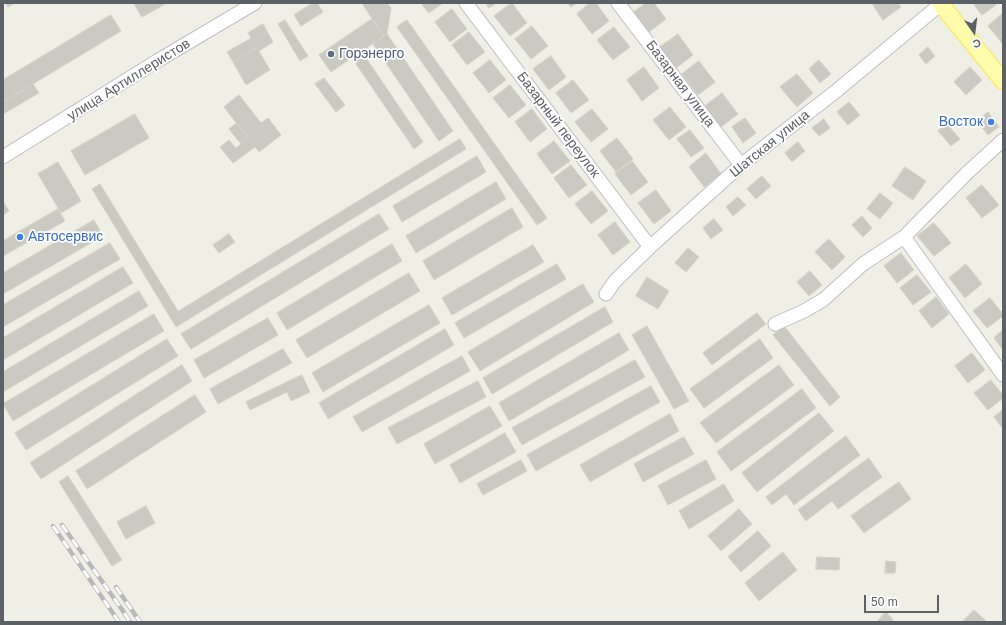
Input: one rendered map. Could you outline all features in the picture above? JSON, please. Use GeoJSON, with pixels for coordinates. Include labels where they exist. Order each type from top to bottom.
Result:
{"type":"FeatureCollection","features":[{"type":"Feature","properties":{"kind":"main road"},"geometry":{"type":"LineString","coordinates":[[941,3],[1003,81]]}},
{"type":"Feature","properties":{"kind":"street","name":"улица Артиллеристов"},"geometry":{"type":"LineString","coordinates":[[3,157],[157,61],[255,3]]}},
{"type":"Feature","properties":{"kind":"street","name":"Базарный переулок"},"geometry":{"type":"LineString","coordinates":[[466,3],[650,247]]}},
{"type":"Feature","properties":{"kind":"street","name":"Базарная улица"},"geometry":{"type":"LineString","coordinates":[[618,3],[741,165]]}},
{"type":"Feature","properties":{"kind":"street","name":"Шатская улица"},"geometry":{"type":"LineString","coordinates":[[606,294],[615,281],[650,247],[741,165],[835,92],[941,3]]}},
{"type":"Feature","properties":{"kind":"street"},"geometry":{"type":"LineString","coordinates":[[775,324],[824,300],[863,264],[904,237],[968,172],[1003,140]]}},
{"type":"Feature","properties":{"kind":"street"},"geometry":{"type":"LineString","coordinates":[[904,237],[1003,374]]}},
{"type":"Feature","properties":{"kind":"building"},"geometry":{"type":"Polygon","coordinates":[[[6,3],[15,3],[8,7],[6,3]]]}},
{"type":"Feature","properties":{"kind":"building"},"geometry":{"type":"Polygon","coordinates":[[[134,3],[167,3],[142,17],[134,3]]]}},
{"type":"Feature","properties":{"kind":"building"},"geometry":{"type":"Polygon","coordinates":[[[313,3],[317,3],[323,12],[301,26],[294,15],[313,3]]]}},
{"type":"Feature","properties":{"kind":"building"},"geometry":{"type":"Polygon","coordinates":[[[362,3],[387,3],[391,8],[387,34],[384,36],[362,3]]]}},
{"type":"Feature","properties":{"kind":"building"},"geometry":{"type":"Polygon","coordinates":[[[421,3],[443,3],[429,13],[421,3]]]}},
{"type":"Feature","properties":{"kind":"building"},"geometry":{"type":"Polygon","coordinates":[[[486,3],[496,3],[489,8],[486,3]]]}},
{"type":"Feature","properties":{"kind":"building"},"geometry":{"type":"Polygon","coordinates":[[[512,3],[527,23],[510,36],[494,16],[512,3]]]}},
{"type":"Feature","properties":{"kind":"building"},"geometry":{"type":"Polygon","coordinates":[[[568,3],[577,3],[571,7],[568,3]]]}},
{"type":"Feature","properties":{"kind":"building"},"geometry":{"type":"Polygon","coordinates":[[[590,3],[596,3],[609,21],[592,34],[577,14],[590,3]]]}},
{"type":"Feature","properties":{"kind":"building"},"geometry":{"type":"Polygon","coordinates":[[[646,3],[654,3],[666,19],[649,32],[634,12],[646,3]]]}},
{"type":"Feature","properties":{"kind":"building"},"geometry":{"type":"Polygon","coordinates":[[[872,3],[898,3],[901,7],[883,20],[872,3]]]}},
{"type":"Feature","properties":{"kind":"building"},"geometry":{"type":"Polygon","coordinates":[[[973,3],[995,3],[996,5],[982,15],[973,3]]]}},
{"type":"Feature","properties":{"kind":"building"},"geometry":{"type":"Polygon","coordinates":[[[452,9],[467,29],[450,42],[435,22],[452,9]]]}},
{"type":"Feature","properties":{"kind":"building"},"geometry":{"type":"Polygon","coordinates":[[[1003,13],[1003,34],[998,38],[988,26],[1003,13]]]}},
{"type":"Feature","properties":{"kind":"building"},"geometry":{"type":"Polygon","coordinates":[[[111,15],[121,31],[3,102],[3,80],[111,15]]]}},
{"type":"Feature","properties":{"kind":"building"},"geometry":{"type":"Polygon","coordinates":[[[372,19],[384,36],[331,72],[319,55],[372,19]]]}},
{"type":"Feature","properties":{"kind":"building"},"geometry":{"type":"Polygon","coordinates":[[[285,20],[308,56],[300,61],[278,24],[285,20]]]}},
{"type":"Feature","properties":{"kind":"building"},"geometry":{"type":"Polygon","coordinates":[[[407,20],[547,218],[537,225],[397,27],[407,20]]]}},
{"type":"Feature","properties":{"kind":"building"},"geometry":{"type":"Polygon","coordinates":[[[263,24],[273,42],[259,51],[257,48],[233,62],[227,52],[251,38],[248,33],[263,24]]]}},
{"type":"Feature","properties":{"kind":"building"},"geometry":{"type":"Polygon","coordinates":[[[532,26],[548,46],[531,59],[515,39],[532,26]]]}},
{"type":"Feature","properties":{"kind":"building"},"geometry":{"type":"Polygon","coordinates":[[[614,27],[630,47],[613,60],[597,40],[614,27]]]}},
{"type":"Feature","properties":{"kind":"building"},"geometry":{"type":"Polygon","coordinates":[[[469,32],[485,52],[467,65],[452,45],[469,32]]]}},
{"type":"Feature","properties":{"kind":"building"},"geometry":{"type":"Polygon","coordinates":[[[387,34],[453,131],[439,141],[373,44],[387,34]]]}},
{"type":"Feature","properties":{"kind":"building"},"geometry":{"type":"Polygon","coordinates":[[[678,34],[693,55],[676,68],[660,47],[678,34]]]}},
{"type":"Feature","properties":{"kind":"building"},"geometry":{"type":"Polygon","coordinates":[[[1003,34],[1003,45],[998,38],[1003,34]]]}},
{"type":"Feature","properties":{"kind":"building"},"geometry":{"type":"Polygon","coordinates":[[[928,47],[935,56],[926,64],[919,55],[928,47]]]}},
{"type":"Feature","properties":{"kind":"building"},"geometry":{"type":"Polygon","coordinates":[[[257,48],[270,70],[246,85],[233,62],[257,48]]]}},
{"type":"Feature","properties":{"kind":"building"},"geometry":{"type":"Polygon","coordinates":[[[362,52],[423,142],[414,149],[352,58],[362,52]]]}},
{"type":"Feature","properties":{"kind":"building"},"geometry":{"type":"Polygon","coordinates":[[[551,56],[566,77],[549,90],[533,69],[551,56]]]}},
{"type":"Feature","properties":{"kind":"building"},"geometry":{"type":"Polygon","coordinates":[[[490,60],[506,80],[489,93],[473,73],[490,60]]]}},
{"type":"Feature","properties":{"kind":"building"},"geometry":{"type":"Polygon","coordinates":[[[819,60],[831,74],[820,83],[809,69],[819,60]]]}},
{"type":"Feature","properties":{"kind":"building"},"geometry":{"type":"Polygon","coordinates":[[[699,61],[715,82],[698,95],[682,74],[699,61]]]}},
{"type":"Feature","properties":{"kind":"building"},"geometry":{"type":"Polygon","coordinates":[[[644,67],[659,88],[642,101],[627,80],[644,67]]]}},
{"type":"Feature","properties":{"kind":"building"},"geometry":{"type":"Polygon","coordinates":[[[970,67],[982,80],[966,95],[954,82],[970,67]]]}},
{"type":"Feature","properties":{"kind":"building"},"geometry":{"type":"Polygon","coordinates":[[[797,74],[813,93],[797,107],[780,87],[797,74]]]}},
{"type":"Feature","properties":{"kind":"building"},"geometry":{"type":"Polygon","coordinates":[[[324,78],[345,105],[336,112],[315,84],[324,78]]]}},
{"type":"Feature","properties":{"kind":"building"},"geometry":{"type":"Polygon","coordinates":[[[573,80],[589,100],[571,113],[556,93],[573,80]]]}},
{"type":"Feature","properties":{"kind":"building"},"geometry":{"type":"Polygon","coordinates":[[[33,84],[39,93],[3,114],[3,102],[33,84]]]}},
{"type":"Feature","properties":{"kind":"building"},"geometry":{"type":"Polygon","coordinates":[[[510,85],[526,105],[509,118],[493,98],[510,85]]]}},
{"type":"Feature","properties":{"kind":"building"},"geometry":{"type":"Polygon","coordinates":[[[722,93],[738,114],[721,127],[705,106],[722,93]]]}},
{"type":"Feature","properties":{"kind":"building"},"geometry":{"type":"Polygon","coordinates":[[[239,95],[261,123],[268,118],[281,135],[259,152],[255,147],[233,163],[220,147],[229,140],[236,148],[248,138],[224,107],[239,95]]]}},
{"type":"Feature","properties":{"kind":"building"},"geometry":{"type":"Polygon","coordinates":[[[849,102],[860,115],[848,125],[837,112],[849,102]]]}},
{"type":"Feature","properties":{"kind":"building"},"geometry":{"type":"Polygon","coordinates":[[[670,107],[686,127],[669,140],[653,120],[670,107]]]}},
{"type":"Feature","properties":{"kind":"building"},"geometry":{"type":"Polygon","coordinates":[[[532,109],[547,129],[530,142],[515,122],[532,109]]]}},
{"type":"Feature","properties":{"kind":"building"},"geometry":{"type":"Polygon","coordinates":[[[592,109],[608,129],[591,142],[575,122],[592,109]]]}},
{"type":"Feature","properties":{"kind":"building"},"geometry":{"type":"Polygon","coordinates":[[[988,112],[999,127],[988,135],[977,121],[988,112]]]}},
{"type":"Feature","properties":{"kind":"building"},"geometry":{"type":"Polygon","coordinates":[[[135,114],[149,138],[85,175],[71,151],[135,114]]]}},
{"type":"Feature","properties":{"kind":"building"},"geometry":{"type":"Polygon","coordinates":[[[745,118],[756,133],[743,143],[732,127],[745,118]]]}},
{"type":"Feature","properties":{"kind":"building"},"geometry":{"type":"Polygon","coordinates":[[[824,119],[830,128],[819,136],[812,128],[824,119]]]}},
{"type":"Feature","properties":{"kind":"building"},"geometry":{"type":"Polygon","coordinates":[[[237,123],[248,138],[241,144],[229,129],[237,123]]]}},
{"type":"Feature","properties":{"kind":"building"},"geometry":{"type":"Polygon","coordinates":[[[947,124],[960,139],[951,146],[938,131],[947,124]]]}},
{"type":"Feature","properties":{"kind":"building"},"geometry":{"type":"Polygon","coordinates":[[[690,130],[704,148],[691,157],[677,139],[690,130]]]}},
{"type":"Feature","properties":{"kind":"building"},"geometry":{"type":"Polygon","coordinates":[[[617,138],[633,159],[616,172],[600,151],[617,138]]]}},
{"type":"Feature","properties":{"kind":"building"},"geometry":{"type":"Polygon","coordinates":[[[460,139],[466,149],[176,327],[92,189],[100,184],[178,311],[460,139]]]}},
{"type":"Feature","properties":{"kind":"building"},"geometry":{"type":"Polygon","coordinates":[[[554,141],[570,161],[552,174],[537,154],[554,141]]]}},
{"type":"Feature","properties":{"kind":"building"},"geometry":{"type":"Polygon","coordinates":[[[798,142],[805,151],[792,162],[785,153],[798,142]]]}},
{"type":"Feature","properties":{"kind":"building"},"geometry":{"type":"Polygon","coordinates":[[[706,153],[721,174],[704,187],[689,167],[706,153]]]}},
{"type":"Feature","properties":{"kind":"building"},"geometry":{"type":"Polygon","coordinates":[[[477,156],[486,172],[402,222],[393,206],[477,156]]]}},
{"type":"Feature","properties":{"kind":"building"},"geometry":{"type":"Polygon","coordinates":[[[632,161],[648,182],[631,195],[615,174],[632,161]]]}},
{"type":"Feature","properties":{"kind":"building"},"geometry":{"type":"Polygon","coordinates":[[[58,162],[81,201],[61,213],[38,174],[58,162]]]}},
{"type":"Feature","properties":{"kind":"building"},"geometry":{"type":"Polygon","coordinates":[[[571,165],[587,185],[569,198],[554,178],[571,165]]]}},
{"type":"Feature","properties":{"kind":"building"},"geometry":{"type":"Polygon","coordinates":[[[905,167],[926,181],[913,200],[892,186],[905,167]]]}},
{"type":"Feature","properties":{"kind":"building"},"geometry":{"type":"Polygon","coordinates":[[[762,176],[771,186],[756,199],[747,189],[762,176]]]}},
{"type":"Feature","properties":{"kind":"building"},"geometry":{"type":"Polygon","coordinates":[[[496,182],[506,199],[416,253],[406,236],[496,182]]]}},
{"type":"Feature","properties":{"kind":"building"},"geometry":{"type":"Polygon","coordinates":[[[982,185],[999,205],[982,218],[966,198],[982,185]]]}},
{"type":"Feature","properties":{"kind":"building"},"geometry":{"type":"Polygon","coordinates":[[[656,190],[671,211],[654,224],[638,203],[656,190]]]}},
{"type":"Feature","properties":{"kind":"building"},"geometry":{"type":"Polygon","coordinates":[[[592,191],[608,211],[591,224],[575,204],[592,191]]]}},
{"type":"Feature","properties":{"kind":"building"},"geometry":{"type":"Polygon","coordinates":[[[880,193],[893,203],[880,219],[867,209],[880,193]]]}},
{"type":"Feature","properties":{"kind":"building"},"geometry":{"type":"Polygon","coordinates":[[[738,197],[746,205],[733,216],[726,207],[738,197]]]}},
{"type":"Feature","properties":{"kind":"building"},"geometry":{"type":"Polygon","coordinates":[[[3,201],[9,211],[3,215],[3,201]]]}},
{"type":"Feature","properties":{"kind":"building"},"geometry":{"type":"Polygon","coordinates":[[[512,208],[523,227],[434,280],[423,261],[512,208]]]}},
{"type":"Feature","properties":{"kind":"building"},"geometry":{"type":"Polygon","coordinates":[[[58,209],[65,221],[3,256],[3,241],[58,209]]]}},
{"type":"Feature","properties":{"kind":"building"},"geometry":{"type":"Polygon","coordinates":[[[379,214],[389,229],[191,349],[181,334],[379,214]]]}},
{"type":"Feature","properties":{"kind":"building"},"geometry":{"type":"Polygon","coordinates":[[[862,216],[872,228],[863,237],[852,225],[862,216]]]}},
{"type":"Feature","properties":{"kind":"building"},"geometry":{"type":"Polygon","coordinates":[[[714,219],[723,230],[711,239],[703,228],[714,219]]]}},
{"type":"Feature","properties":{"kind":"building"},"geometry":{"type":"Polygon","coordinates":[[[94,220],[103,236],[3,294],[3,273],[94,220]]]}},
{"type":"Feature","properties":{"kind":"building"},"geometry":{"type":"Polygon","coordinates":[[[615,222],[630,242],[613,255],[598,235],[615,222]]]}},
{"type":"Feature","properties":{"kind":"building"},"geometry":{"type":"Polygon","coordinates":[[[934,223],[951,243],[934,256],[917,236],[934,223]]]}},
{"type":"Feature","properties":{"kind":"building"},"geometry":{"type":"Polygon","coordinates":[[[229,234],[235,242],[219,253],[213,245],[229,234]]]}},
{"type":"Feature","properties":{"kind":"building"},"geometry":{"type":"Polygon","coordinates":[[[829,239],[845,257],[832,270],[815,252],[829,239]]]}},
{"type":"Feature","properties":{"kind":"building"},"geometry":{"type":"Polygon","coordinates":[[[110,243],[120,259],[3,327],[3,305],[110,243]]]}},
{"type":"Feature","properties":{"kind":"building"},"geometry":{"type":"Polygon","coordinates":[[[392,244],[402,261],[287,330],[277,313],[392,244]]]}},
{"type":"Feature","properties":{"kind":"building"},"geometry":{"type":"Polygon","coordinates":[[[533,245],[544,262],[452,315],[442,298],[533,245]]]}},
{"type":"Feature","properties":{"kind":"building"},"geometry":{"type":"Polygon","coordinates":[[[688,248],[699,257],[686,272],[675,263],[688,248]]]}},
{"type":"Feature","properties":{"kind":"building"},"geometry":{"type":"Polygon","coordinates":[[[901,253],[914,270],[897,283],[884,266],[901,253]]]}},
{"type":"Feature","properties":{"kind":"building"},"geometry":{"type":"Polygon","coordinates":[[[557,264],[566,279],[464,338],[455,323],[557,264]]]}},
{"type":"Feature","properties":{"kind":"building"},"geometry":{"type":"Polygon","coordinates":[[[966,264],[982,284],[965,298],[949,278],[966,264]]]}},
{"type":"Feature","properties":{"kind":"building"},"geometry":{"type":"Polygon","coordinates":[[[123,267],[133,283],[3,360],[3,338],[123,267]]]}},
{"type":"Feature","properties":{"kind":"building"},"geometry":{"type":"Polygon","coordinates":[[[810,271],[822,285],[809,296],[797,282],[810,271]]]}},
{"type":"Feature","properties":{"kind":"building"},"geometry":{"type":"Polygon","coordinates":[[[409,273],[420,291],[307,358],[296,340],[409,273]]]}},
{"type":"Feature","properties":{"kind":"building"},"geometry":{"type":"Polygon","coordinates":[[[917,275],[931,292],[913,305],[900,288],[917,275]]]}},
{"type":"Feature","properties":{"kind":"building"},"geometry":{"type":"Polygon","coordinates":[[[647,277],[669,291],[658,309],[636,296],[647,277]]]}},
{"type":"Feature","properties":{"kind":"building"},"geometry":{"type":"Polygon","coordinates":[[[583,284],[594,302],[480,371],[468,352],[583,284]]]}},
{"type":"Feature","properties":{"kind":"building"},"geometry":{"type":"Polygon","coordinates":[[[139,291],[148,306],[3,392],[3,372],[139,291]]]}},
{"type":"Feature","properties":{"kind":"building"},"geometry":{"type":"Polygon","coordinates":[[[936,297],[949,314],[932,328],[919,311],[936,297]]]}},
{"type":"Feature","properties":{"kind":"building"},"geometry":{"type":"Polygon","coordinates":[[[990,298],[1003,316],[987,328],[973,311],[990,298]]]}},
{"type":"Feature","properties":{"kind":"building"},"geometry":{"type":"Polygon","coordinates":[[[429,305],[440,323],[323,392],[312,373],[429,305]]]}},
{"type":"Feature","properties":{"kind":"building"},"geometry":{"type":"Polygon","coordinates":[[[605,307],[613,322],[492,394],[483,378],[605,307]]]}},
{"type":"Feature","properties":{"kind":"building"},"geometry":{"type":"Polygon","coordinates":[[[757,313],[766,324],[712,365],[703,353],[757,313]]]}},
{"type":"Feature","properties":{"kind":"building"},"geometry":{"type":"Polygon","coordinates":[[[154,314],[164,331],[13,421],[3,404],[154,314]]]}},
{"type":"Feature","properties":{"kind":"building"},"geometry":{"type":"Polygon","coordinates":[[[268,318],[278,335],[204,378],[194,360],[268,318]]]}},
{"type":"Feature","properties":{"kind":"building"},"geometry":{"type":"Polygon","coordinates":[[[647,326],[689,401],[674,409],[632,335],[647,326]]]}},
{"type":"Feature","properties":{"kind":"building"},"geometry":{"type":"Polygon","coordinates":[[[784,326],[840,397],[830,406],[773,335],[784,326]]]}},
{"type":"Feature","properties":{"kind":"building"},"geometry":{"type":"Polygon","coordinates":[[[445,329],[454,345],[328,419],[319,403],[445,329]]]}},
{"type":"Feature","properties":{"kind":"building"},"geometry":{"type":"Polygon","coordinates":[[[1003,330],[1003,350],[994,338],[1003,330]]]}},
{"type":"Feature","properties":{"kind":"building"},"geometry":{"type":"Polygon","coordinates":[[[619,333],[629,350],[509,421],[499,403],[619,333]]]}},
{"type":"Feature","properties":{"kind":"building"},"geometry":{"type":"Polygon","coordinates":[[[167,339],[178,356],[26,450],[15,433],[167,339]]]}},
{"type":"Feature","properties":{"kind":"building"},"geometry":{"type":"Polygon","coordinates":[[[760,339],[773,358],[704,408],[690,389],[760,339]]]}},
{"type":"Feature","properties":{"kind":"building"},"geometry":{"type":"Polygon","coordinates":[[[283,349],[292,363],[218,404],[210,389],[283,349]]]}},
{"type":"Feature","properties":{"kind":"building"},"geometry":{"type":"Polygon","coordinates":[[[972,353],[985,370],[968,383],[955,366],[972,353]]]}},
{"type":"Feature","properties":{"kind":"building"},"geometry":{"type":"Polygon","coordinates":[[[462,356],[470,371],[362,432],[353,417],[462,356]]]}},
{"type":"Feature","properties":{"kind":"building"},"geometry":{"type":"Polygon","coordinates":[[[635,360],[645,377],[522,445],[512,428],[635,360]]]}},
{"type":"Feature","properties":{"kind":"building"},"geometry":{"type":"Polygon","coordinates":[[[182,365],[192,381],[41,479],[30,463],[182,365]]]}},
{"type":"Feature","properties":{"kind":"building"},"geometry":{"type":"Polygon","coordinates":[[[779,365],[794,385],[716,443],[700,423],[779,365]]]}},
{"type":"Feature","properties":{"kind":"building"},"geometry":{"type":"Polygon","coordinates":[[[302,375],[310,392],[291,401],[287,392],[250,410],[246,402],[302,375]]]}},
{"type":"Feature","properties":{"kind":"building"},"geometry":{"type":"Polygon","coordinates":[[[991,380],[1003,395],[1003,398],[988,410],[974,393],[991,380]]]}},
{"type":"Feature","properties":{"kind":"building"},"geometry":{"type":"Polygon","coordinates":[[[478,381],[486,397],[397,444],[388,428],[478,381]]]}},
{"type":"Feature","properties":{"kind":"building"},"geometry":{"type":"Polygon","coordinates":[[[651,386],[660,402],[536,471],[527,455],[651,386]]]}},
{"type":"Feature","properties":{"kind":"building"},"geometry":{"type":"Polygon","coordinates":[[[802,389],[816,408],[731,471],[717,452],[802,389]]]}},
{"type":"Feature","properties":{"kind":"building"},"geometry":{"type":"Polygon","coordinates":[[[195,395],[206,412],[87,489],[76,471],[195,395]]]}},
{"type":"Feature","properties":{"kind":"building"},"geometry":{"type":"Polygon","coordinates":[[[490,406],[502,426],[435,464],[424,444],[490,406]]]}},
{"type":"Feature","properties":{"kind":"building"},"geometry":{"type":"Polygon","coordinates":[[[1003,410],[1003,429],[994,417],[1003,410]]]}},
{"type":"Feature","properties":{"kind":"building"},"geometry":{"type":"Polygon","coordinates":[[[819,413],[834,431],[757,492],[742,473],[819,413]]]}},
{"type":"Feature","properties":{"kind":"building"},"geometry":{"type":"Polygon","coordinates":[[[670,414],[679,431],[590,482],[580,465],[670,414]]]}},
{"type":"Feature","properties":{"kind":"building"},"geometry":{"type":"Polygon","coordinates":[[[505,433],[516,452],[460,483],[450,465],[505,433]]]}},
{"type":"Feature","properties":{"kind":"building"},"geometry":{"type":"Polygon","coordinates":[[[846,436],[860,455],[794,505],[786,494],[772,505],[766,497],[846,436]]]}},
{"type":"Feature","properties":{"kind":"building"},"geometry":{"type":"Polygon","coordinates":[[[684,437],[694,454],[643,482],[634,464],[684,437]]]}},
{"type":"Feature","properties":{"kind":"building"},"geometry":{"type":"Polygon","coordinates":[[[869,458],[882,477],[838,509],[832,501],[806,521],[798,510],[869,458]]]}},
{"type":"Feature","properties":{"kind":"building"},"geometry":{"type":"Polygon","coordinates":[[[521,460],[527,471],[483,495],[477,484],[521,460]]]}},
{"type":"Feature","properties":{"kind":"building"},"geometry":{"type":"Polygon","coordinates":[[[706,460],[716,479],[668,505],[658,486],[706,460]]]}},
{"type":"Feature","properties":{"kind":"building"},"geometry":{"type":"Polygon","coordinates":[[[68,476],[122,560],[112,566],[59,482],[68,476]]]}},
{"type":"Feature","properties":{"kind":"building"},"geometry":{"type":"Polygon","coordinates":[[[899,482],[911,499],[864,533],[851,516],[899,482]]]}},
{"type":"Feature","properties":{"kind":"building"},"geometry":{"type":"Polygon","coordinates":[[[724,484],[734,501],[689,529],[679,511],[724,484]]]}},
{"type":"Feature","properties":{"kind":"building"},"geometry":{"type":"Polygon","coordinates":[[[146,506],[155,523],[126,539],[117,522],[146,506]]]}},
{"type":"Feature","properties":{"kind":"building"},"geometry":{"type":"Polygon","coordinates":[[[739,509],[752,524],[721,551],[708,536],[739,509]]]}},
{"type":"Feature","properties":{"kind":"building"},"geometry":{"type":"Polygon","coordinates":[[[758,531],[771,546],[741,572],[728,557],[758,531]]]}},
{"type":"Feature","properties":{"kind":"building"},"geometry":{"type":"Polygon","coordinates":[[[783,552],[797,570],[759,601],[745,583],[783,552]]]}},
{"type":"Feature","properties":{"kind":"building"},"geometry":{"type":"Polygon","coordinates":[[[817,557],[840,558],[839,570],[816,569],[817,557]]]}},
{"type":"Feature","properties":{"kind":"building"},"geometry":{"type":"Polygon","coordinates":[[[886,561],[896,562],[895,573],[885,573],[886,561]]]}},
{"type":"Feature","properties":{"kind":"building"},"geometry":{"type":"Polygon","coordinates":[[[974,610],[987,622],[962,622],[974,610]]]}},
{"type":"Feature","properties":{"kind":"building"},"geometry":{"type":"Polygon","coordinates":[[[886,612],[893,620],[891,622],[877,622],[886,612]]]}},
{"type":"Feature","properties":{"kind":"railway"},"geometry":{"type":"LineString","coordinates":[[62,525],[130,622]]}},
{"type":"Feature","properties":{"kind":"railway"},"geometry":{"type":"LineString","coordinates":[[53,526],[119,622]]}},
{"type":"Feature","properties":{"kind":"railway"},"geometry":{"type":"LineString","coordinates":[[116,587],[140,622]]}},
{"type":"Feature","properties":{"kind":"place","name":"Горэнерго"},"geometry":{"type":"Point","coordinates":[331,54]}},
{"type":"Feature","properties":{"kind":"place","name":"Восток"},"geometry":{"type":"Point","coordinates":[991,122]}},
{"type":"Feature","properties":{"kind":"place","name":"Автосервис"},"geometry":{"type":"Point","coordinates":[20,237]}}]}
